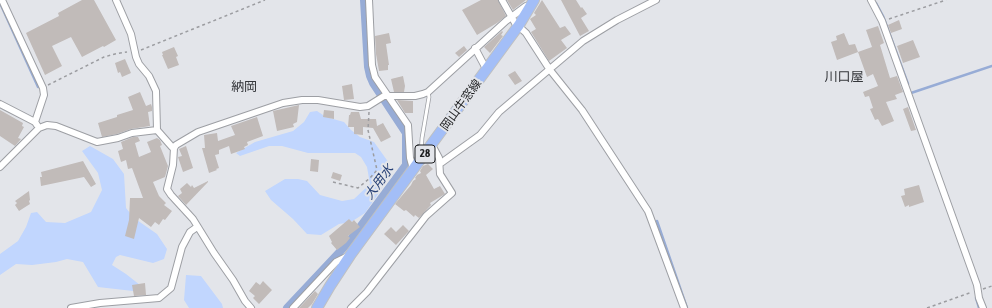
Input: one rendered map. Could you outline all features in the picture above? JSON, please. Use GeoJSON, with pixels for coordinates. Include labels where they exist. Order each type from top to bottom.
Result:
{"type":"FeatureCollection","features":[{"type":"Feature","properties":{"kind":"main road","name":"岡山牛窓線"},"geometry":{"type":"LineString","coordinates":[[317,308],[351,254],[488,68],[533,3]]}},
{"type":"Feature","properties":{"kind":"street"},"geometry":{"type":"LineString","coordinates":[[2,0],[43,88],[44,95],[35,122]]}},
{"type":"Feature","properties":{"kind":"street"},"geometry":{"type":"LineString","coordinates":[[116,0],[131,34],[135,52],[140,64],[149,76],[156,91],[157,130],[174,148]]}},
{"type":"Feature","properties":{"kind":"street"},"geometry":{"type":"LineString","coordinates":[[369,0],[372,65],[375,77],[383,96],[408,125],[410,158],[413,169]]}},
{"type":"Feature","properties":{"kind":"street"},"geometry":{"type":"LineString","coordinates":[[502,0],[512,17],[526,33],[550,70],[582,110],[648,211],[684,308]]}},
{"type":"Feature","properties":{"kind":"street"},"geometry":{"type":"LineString","coordinates":[[440,163],[480,135],[499,112],[583,42],[617,20],[656,0]]}},
{"type":"Feature","properties":{"kind":"street"},"geometry":{"type":"LineString","coordinates":[[871,0],[882,21],[977,286],[983,308]]}},
{"type":"Feature","properties":{"kind":"street"},"geometry":{"type":"LineString","coordinates":[[251,308],[192,219],[167,189],[173,165],[174,148],[198,132],[283,103],[310,100],[360,107],[368,106],[383,96],[415,96],[428,92],[474,48],[526,6],[533,3]]}},
{"type":"Feature","properties":{"kind":"street"},"geometry":{"type":"LineString","coordinates":[[474,48],[484,65],[488,68]]}},
{"type":"Feature","properties":{"kind":"street"},"geometry":{"type":"LineString","coordinates":[[0,104],[35,122],[39,128]]}},
{"type":"Feature","properties":{"kind":"street"},"geometry":{"type":"LineString","coordinates":[[0,167],[39,128],[47,125],[56,126],[97,142],[118,138],[132,133],[157,130]]}},
{"type":"Feature","properties":{"kind":"street"},"geometry":{"type":"LineString","coordinates":[[351,308],[367,292],[426,216],[452,193],[440,174],[440,163],[432,144]]}},
{"type":"Feature","properties":{"kind":"street"},"geometry":{"type":"LineString","coordinates":[[71,308],[100,303],[159,298],[171,288],[182,247],[190,232],[197,228]]}},
{"type":"Feature","properties":{"kind":"street"},"geometry":{"type":"LineString","coordinates":[[293,308],[336,262],[351,254]]}},
{"type":"Feature","properties":{"kind":"lane"},"geometry":{"type":"LineString","coordinates":[[423,157],[421,154],[422,138],[429,97],[428,92]]}},
{"type":"Feature","properties":{"kind":"path"},"geometry":{"type":"LineString","coordinates":[[43,88],[104,58],[115,54],[135,52],[150,47],[265,0]]}},
{"type":"Feature","properties":{"kind":"path"},"geometry":{"type":"LineString","coordinates":[[886,20],[946,0]]}},
{"type":"Feature","properties":{"kind":"path"},"geometry":{"type":"LineString","coordinates":[[333,182],[358,188],[377,170],[368,130],[368,106]]}},
{"type":"Feature","properties":{"kind":"path"},"geometry":{"type":"LineString","coordinates":[[927,308],[978,290]]}},
{"type":"Feature","properties":{"kind":"shaded area"},"geometry":{"type":"Polygon","coordinates":[[[317,111],[326,117],[344,122],[360,137],[374,142],[389,163],[391,175],[365,213],[351,222],[339,224],[321,235],[307,234],[293,219],[271,200],[265,191],[285,179],[298,179],[307,181],[320,195],[342,201],[354,199],[370,184],[367,167],[361,157],[355,153],[308,153],[282,146],[269,146],[240,156],[236,153],[255,142],[293,131],[304,122],[310,112],[317,111]]]}},
{"type":"Feature","properties":{"kind":"shaded area"},"geometry":{"type":"Polygon","coordinates":[[[90,146],[113,159],[124,174],[126,208],[134,218],[157,234],[167,249],[164,259],[153,263],[120,255],[116,257],[112,265],[140,285],[133,291],[98,287],[83,262],[67,259],[32,265],[16,264],[0,275],[0,254],[18,241],[26,227],[31,213],[37,212],[46,222],[65,223],[91,212],[102,190],[98,173],[82,151],[90,146]]]}},
{"type":"Feature","properties":{"kind":"shaded area"},"geometry":{"type":"Polygon","coordinates":[[[186,275],[201,276],[222,304],[223,308],[189,308],[184,300],[186,275]]]}},
{"type":"Feature","properties":{"kind":"building"},"geometry":{"type":"Polygon","coordinates":[[[82,0],[94,0],[116,40],[82,57],[71,37],[52,46],[62,66],[45,75],[26,33],[59,16],[58,13],[82,0]]]}},
{"type":"Feature","properties":{"kind":"building"},"geometry":{"type":"Polygon","coordinates":[[[481,0],[498,0],[506,16],[477,35],[462,10],[481,0]]]}},
{"type":"Feature","properties":{"kind":"building"},"geometry":{"type":"Polygon","coordinates":[[[507,0],[526,0],[513,10],[507,0]]]}},
{"type":"Feature","properties":{"kind":"building"},"geometry":{"type":"Polygon","coordinates":[[[542,0],[560,28],[565,26],[571,34],[561,40],[567,48],[549,61],[531,32],[536,29],[530,19],[536,15],[534,13],[542,0]]]}},
{"type":"Feature","properties":{"kind":"building"},"geometry":{"type":"Polygon","coordinates":[[[561,0],[576,0],[587,14],[581,18],[589,31],[580,36],[561,0]]]}},
{"type":"Feature","properties":{"kind":"building"},"geometry":{"type":"Polygon","coordinates":[[[899,20],[902,29],[891,33],[888,25],[899,20]]]}},
{"type":"Feature","properties":{"kind":"building"},"geometry":{"type":"Polygon","coordinates":[[[878,26],[884,43],[880,45],[890,78],[897,76],[903,92],[895,95],[897,99],[886,102],[894,121],[882,126],[878,119],[875,120],[870,109],[873,108],[869,96],[865,97],[863,92],[878,86],[873,74],[867,77],[858,52],[872,47],[866,30],[878,26]]]}},
{"type":"Feature","properties":{"kind":"building"},"geometry":{"type":"Polygon","coordinates":[[[502,31],[503,32],[501,35],[503,36],[490,53],[484,47],[502,31]]]}},
{"type":"Feature","properties":{"kind":"building"},"geometry":{"type":"Polygon","coordinates":[[[389,33],[391,43],[386,44],[389,65],[388,70],[379,71],[375,36],[389,33]]]}},
{"type":"Feature","properties":{"kind":"building"},"geometry":{"type":"Polygon","coordinates":[[[844,33],[849,45],[855,44],[858,52],[837,60],[831,42],[837,40],[836,36],[844,33]]]}},
{"type":"Feature","properties":{"kind":"building"},"geometry":{"type":"Polygon","coordinates":[[[913,40],[920,57],[903,63],[897,46],[913,40]]]}},
{"type":"Feature","properties":{"kind":"building"},"geometry":{"type":"Polygon","coordinates":[[[464,46],[467,50],[459,57],[455,53],[464,46]]]}},
{"type":"Feature","properties":{"kind":"building"},"geometry":{"type":"Polygon","coordinates":[[[174,47],[178,56],[176,57],[179,65],[168,69],[162,52],[174,47]]]}},
{"type":"Feature","properties":{"kind":"building"},"geometry":{"type":"Polygon","coordinates":[[[125,59],[131,73],[122,77],[120,72],[118,73],[115,63],[125,59]]]}},
{"type":"Feature","properties":{"kind":"building"},"geometry":{"type":"Polygon","coordinates":[[[515,71],[522,81],[515,85],[508,75],[515,71]]]}},
{"type":"Feature","properties":{"kind":"building"},"geometry":{"type":"Polygon","coordinates":[[[403,76],[405,86],[404,92],[394,92],[391,79],[403,76]]]}},
{"type":"Feature","properties":{"kind":"building"},"geometry":{"type":"Polygon","coordinates":[[[352,84],[354,99],[344,100],[342,86],[352,84]]]}},
{"type":"Feature","properties":{"kind":"building"},"geometry":{"type":"Polygon","coordinates":[[[140,92],[146,106],[151,104],[152,107],[152,111],[148,112],[150,126],[131,129],[102,137],[98,123],[133,110],[128,97],[140,92]]]}},
{"type":"Feature","properties":{"kind":"building"},"geometry":{"type":"Polygon","coordinates":[[[397,100],[413,101],[413,113],[405,113],[397,100]]]}},
{"type":"Feature","properties":{"kind":"building"},"geometry":{"type":"Polygon","coordinates":[[[299,105],[297,122],[293,124],[294,127],[277,131],[273,111],[299,105]]]}},
{"type":"Feature","properties":{"kind":"building"},"geometry":{"type":"Polygon","coordinates":[[[908,107],[916,130],[911,131],[903,109],[908,107]]]}},
{"type":"Feature","properties":{"kind":"building"},"geometry":{"type":"Polygon","coordinates":[[[0,110],[23,123],[22,126],[24,127],[18,138],[21,139],[15,146],[0,136],[0,110]]]}},
{"type":"Feature","properties":{"kind":"building"},"geometry":{"type":"Polygon","coordinates":[[[324,110],[334,111],[334,119],[323,117],[324,110]]]}},
{"type":"Feature","properties":{"kind":"building"},"geometry":{"type":"Polygon","coordinates":[[[351,112],[359,112],[361,119],[376,119],[377,126],[383,123],[391,137],[381,142],[373,128],[363,127],[363,135],[354,134],[354,127],[348,127],[349,115],[351,112]]]}},
{"type":"Feature","properties":{"kind":"building"},"geometry":{"type":"Polygon","coordinates":[[[257,117],[263,136],[247,142],[248,145],[244,147],[245,149],[231,154],[229,146],[219,150],[219,154],[215,155],[219,168],[209,173],[202,148],[205,148],[204,135],[217,133],[218,141],[235,135],[231,126],[257,117]]]}},
{"type":"Feature","properties":{"kind":"building"},"geometry":{"type":"Polygon","coordinates":[[[133,137],[138,137],[140,141],[135,143],[139,157],[151,152],[147,142],[157,138],[160,140],[162,145],[160,146],[168,166],[165,177],[153,182],[159,196],[166,203],[164,205],[172,211],[159,225],[155,222],[151,227],[139,218],[134,239],[125,236],[129,220],[130,198],[143,198],[132,168],[128,169],[126,160],[121,162],[118,151],[123,149],[121,142],[133,137]]]}},
{"type":"Feature","properties":{"kind":"building"},"geometry":{"type":"Polygon","coordinates":[[[186,146],[193,168],[183,172],[178,157],[182,156],[179,149],[186,146]]]}},
{"type":"Feature","properties":{"kind":"building"},"geometry":{"type":"Polygon","coordinates":[[[311,159],[319,160],[318,172],[310,171],[311,159]]]}},
{"type":"Feature","properties":{"kind":"building"},"geometry":{"type":"Polygon","coordinates":[[[83,161],[96,184],[91,187],[84,177],[41,186],[41,172],[83,161]]]}},
{"type":"Feature","properties":{"kind":"building"},"geometry":{"type":"Polygon","coordinates":[[[428,164],[433,169],[426,175],[434,189],[440,186],[445,194],[430,203],[431,205],[419,218],[415,215],[414,217],[406,210],[404,211],[395,204],[416,179],[415,178],[417,175],[421,173],[420,171],[423,166],[428,164]]]}},
{"type":"Feature","properties":{"kind":"building"},"geometry":{"type":"Polygon","coordinates":[[[333,172],[342,175],[340,181],[331,178],[333,172]]]}},
{"type":"Feature","properties":{"kind":"building"},"geometry":{"type":"Polygon","coordinates":[[[208,181],[186,205],[178,196],[182,193],[180,189],[187,183],[191,187],[192,185],[194,188],[208,181]]]}},
{"type":"Feature","properties":{"kind":"building"},"geometry":{"type":"Polygon","coordinates":[[[919,185],[924,202],[905,207],[901,196],[905,195],[904,189],[919,185]]]}},
{"type":"Feature","properties":{"kind":"building"},"geometry":{"type":"Polygon","coordinates":[[[29,191],[30,204],[19,211],[15,205],[17,203],[15,201],[29,191]]]}},
{"type":"Feature","properties":{"kind":"building"},"geometry":{"type":"Polygon","coordinates":[[[349,219],[352,222],[354,220],[360,227],[348,236],[350,238],[337,250],[331,243],[332,242],[329,236],[349,219]]]}},
{"type":"Feature","properties":{"kind":"building"},"geometry":{"type":"Polygon","coordinates":[[[403,225],[409,231],[396,245],[384,234],[391,227],[396,232],[403,225]]]}},
{"type":"Feature","properties":{"kind":"building"},"geometry":{"type":"Polygon","coordinates":[[[263,281],[272,290],[259,304],[253,298],[255,296],[249,291],[256,282],[260,285],[263,281]]]}},
{"type":"Feature","properties":{"kind":"building"},"geometry":{"type":"Polygon","coordinates":[[[145,283],[146,295],[134,296],[132,285],[145,283]]]}},
{"type":"Feature","properties":{"kind":"building"},"geometry":{"type":"Polygon","coordinates":[[[315,291],[318,294],[312,304],[308,308],[299,308],[315,291]]]}},
{"type":"Feature","properties":{"kind":"waterway","name":"大用水"},"geometry":{"type":"LineString","coordinates":[[287,308],[349,242],[406,165],[406,133],[373,83],[370,76],[368,67],[364,0]]}},
{"type":"Feature","properties":{"kind":"waterway"},"geometry":{"type":"LineString","coordinates":[[0,3],[38,87]]}},
{"type":"Feature","properties":{"kind":"waterway"},"geometry":{"type":"LineString","coordinates":[[876,3],[883,16],[908,84]]}},
{"type":"Feature","properties":{"kind":"waterway"},"geometry":{"type":"LineString","coordinates":[[911,93],[992,66]]}},
{"type":"Feature","properties":{"kind":"waterway"},"geometry":{"type":"LineString","coordinates":[[657,221],[687,308]]}},
{"type":"Feature","properties":{"kind":"waterway"},"geometry":{"type":"LineString","coordinates":[[976,298],[979,308]]}},
{"type":"Feature","properties":{"kind":"district","name":"川口屋"},"geometry":{"type":"Point","coordinates":[844,77]}},
{"type":"Feature","properties":{"kind":"district","name":"納岡"},"geometry":{"type":"Point","coordinates":[244,87]}}]}
